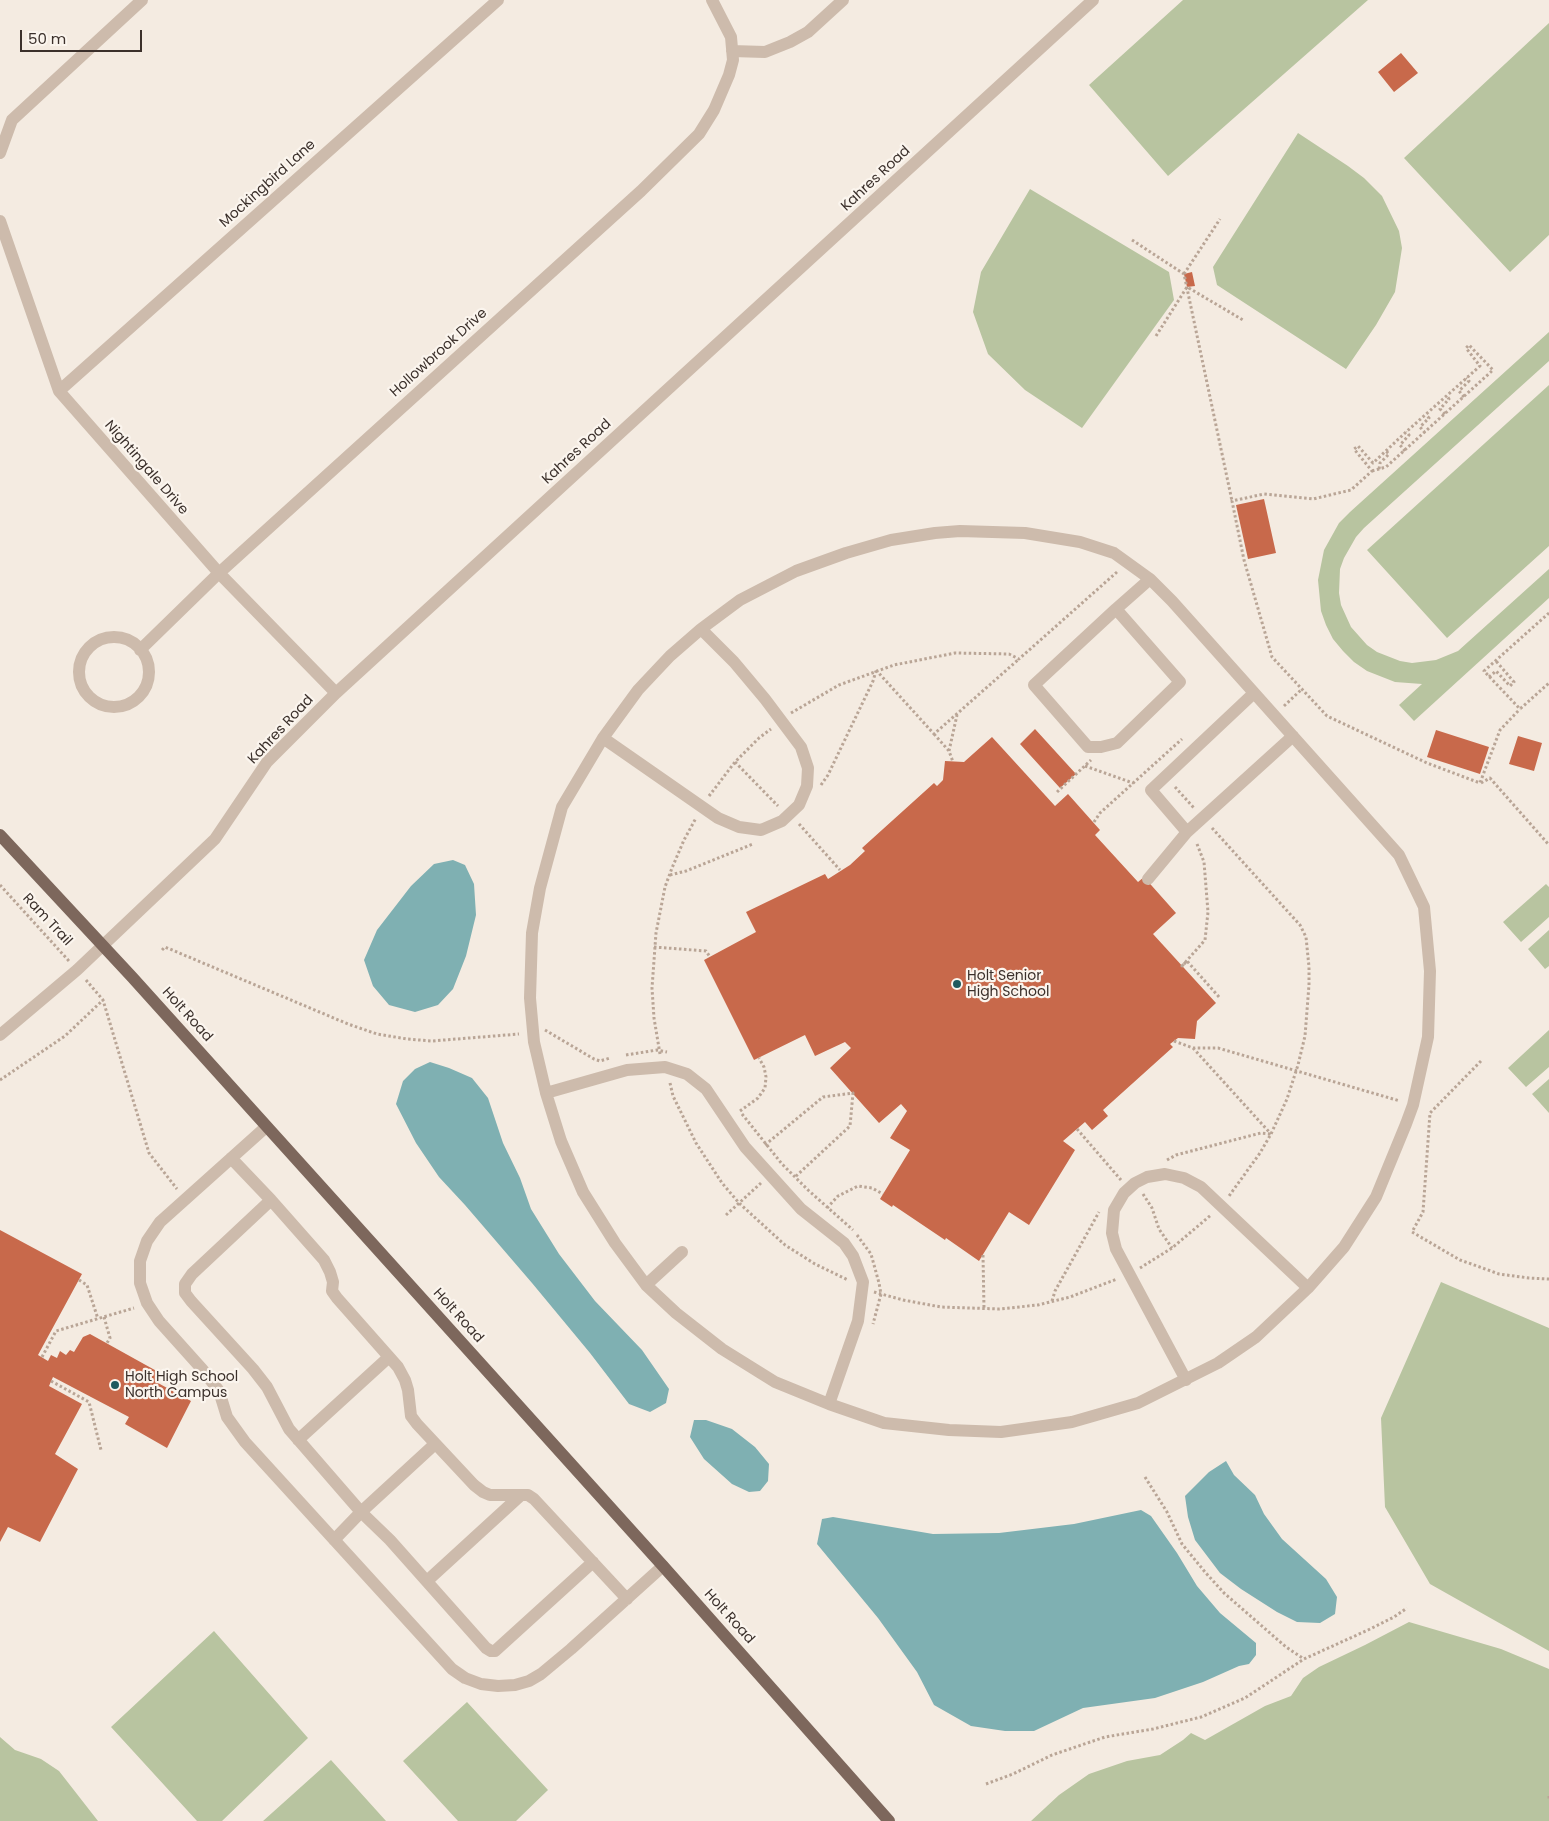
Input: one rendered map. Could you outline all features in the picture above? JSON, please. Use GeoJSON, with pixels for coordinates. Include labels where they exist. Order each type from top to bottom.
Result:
{"type":"FeatureCollection","features":[{"type":"Feature","properties":{"kind":"main road","name":"Holt Road"},"geometry":{"type":"LineString","coordinates":[[0,835],[103,946],[663,1566],[889,1821]]}},
{"type":"Feature","properties":{"kind":"street"},"geometry":{"type":"LineString","coordinates":[[0,153],[12,120],[142,0]]}},
{"type":"Feature","properties":{"kind":"street","name":"Mockingbird Lane"},"geometry":{"type":"LineString","coordinates":[[59,391],[498,0]]}},
{"type":"Feature","properties":{"kind":"street"},"geometry":{"type":"LineString","coordinates":[[712,0],[731,38],[733,56],[764,52],[790,42],[808,32],[843,0]]}},
{"type":"Feature","properties":{"kind":"street","name":"Kahres Road"},"geometry":{"type":"LineString","coordinates":[[0,1035],[77,970],[215,840],[267,762],[336,693],[1093,0]]}},
{"type":"Feature","properties":{"kind":"street","name":"Hollowbrook Drive"},"geometry":{"type":"LineString","coordinates":[[140,650],[219,573],[641,191],[699,134],[714,110],[730,75],[733,56]]}},
{"type":"Feature","properties":{"kind":"street","name":"Nightingale Drive"},"geometry":{"type":"LineString","coordinates":[[0,221],[59,391],[219,573],[336,693]]}},
{"type":"Feature","properties":{"kind":"street"},"geometry":{"type":"LineString","coordinates":[[960,531],[1025,533],[1080,542],[1114,553],[1150,579],[1172,601],[1399,855],[1424,907],[1430,971],[1428,1037],[1413,1105],[1376,1197],[1344,1247],[1308,1288],[1256,1337],[1218,1363],[1138,1403],[1072,1422],[1001,1432],[949,1430],[884,1423],[829,1404],[775,1382],[722,1349],[676,1313],[646,1285],[615,1243],[583,1192],[561,1140],[546,1093],[534,1042],[530,998],[532,933],[540,888],[562,807],[603,738],[638,690],[670,656],[740,600],[796,570],[891,540],[960,531]]}},
{"type":"Feature","properties":{"kind":"street"},"geometry":{"type":"LineString","coordinates":[[1116,609],[1180,682],[1117,743],[1101,747],[1088,747],[1034,685],[1116,609],[1150,579]]}},
{"type":"Feature","properties":{"kind":"street"},"geometry":{"type":"LineString","coordinates":[[603,738],[700,812],[739,827],[761,830],[782,821],[799,804],[807,786],[808,768],[801,747],[787,717],[702,630]]}},
{"type":"Feature","properties":{"kind":"street"},"geometry":{"type":"LineString","coordinates":[[125,639],[136,645],[140,650],[147,661],[148,676],[145,689],[131,703],[121,707],[110,707],[93,701],[85,693],[79,672],[84,654],[92,645],[100,640],[125,639]]}},
{"type":"Feature","properties":{"kind":"street"},"geometry":{"type":"LineString","coordinates":[[1187,832],[1151,790],[1254,693]]}},
{"type":"Feature","properties":{"kind":"street"},"geometry":{"type":"LineString","coordinates":[[1148,879],[1187,832],[1293,736]]}},
{"type":"Feature","properties":{"kind":"street"},"geometry":{"type":"LineString","coordinates":[[546,1093],[627,1070],[665,1067],[687,1074],[706,1090],[745,1147],[801,1209],[844,1244],[854,1256],[863,1282],[858,1321],[829,1404]]}},
{"type":"Feature","properties":{"kind":"street"},"geometry":{"type":"LineString","coordinates":[[266,1126],[160,1222],[147,1242],[140,1260],[140,1283],[147,1303],[158,1322],[202,1369],[219,1391],[227,1417],[245,1442],[452,1669],[465,1678],[481,1684],[498,1686],[529,1682],[555,1664],[663,1566]]}},
{"type":"Feature","properties":{"kind":"street"},"geometry":{"type":"LineString","coordinates":[[231,1158],[324,1260],[333,1282],[332,1291],[389,1357],[405,1380],[411,1416],[435,1444],[474,1486],[483,1492],[490,1495],[521,1495],[534,1499],[627,1599]]}},
{"type":"Feature","properties":{"kind":"street"},"geometry":{"type":"LineString","coordinates":[[1186,1380],[1116,1249],[1112,1233],[1114,1210],[1124,1193],[1134,1183],[1147,1177],[1165,1174],[1184,1178],[1201,1187],[1308,1288]]}},
{"type":"Feature","properties":{"kind":"street"},"geometry":{"type":"LineString","coordinates":[[271,1200],[192,1274],[185,1284],[185,1293],[267,1386],[284,1420],[298,1440],[361,1512],[390,1540],[491,1652],[495,1651],[593,1562]]}},
{"type":"Feature","properties":{"kind":"street"},"geometry":{"type":"LineString","coordinates":[[646,1285],[682,1252]]}},
{"type":"Feature","properties":{"kind":"street"},"geometry":{"type":"LineString","coordinates":[[298,1440],[389,1357]]}},
{"type":"Feature","properties":{"kind":"street"},"geometry":{"type":"LineString","coordinates":[[334,1540],[361,1512],[435,1444]]}},
{"type":"Feature","properties":{"kind":"street"},"geometry":{"type":"LineString","coordinates":[[427,1581],[521,1495]]}},
{"type":"Feature","properties":{"kind":"path"},"geometry":{"type":"LineString","coordinates":[[1184,274],[1220,219]]}},
{"type":"Feature","properties":{"kind":"path"},"geometry":{"type":"LineString","coordinates":[[1132,240],[1184,274],[1244,560],[1272,658],[1327,716],[1427,763],[1480,783],[1490,778],[1549,844]]}},
{"type":"Feature","properties":{"kind":"path"},"geometry":{"type":"LineString","coordinates":[[1187,288],[1242,320]]}},
{"type":"Feature","properties":{"kind":"path"},"geometry":{"type":"LineString","coordinates":[[1156,336],[1187,288]]}},
{"type":"Feature","properties":{"kind":"path"},"geometry":{"type":"LineString","coordinates":[[1232,501],[1264,494],[1313,499],[1352,490],[1372,471],[1386,467],[1493,370],[1469,345],[1466,348],[1480,366],[1373,463],[1358,446],[1354,449],[1372,471]]}},
{"type":"Feature","properties":{"kind":"path"},"geometry":{"type":"LineString","coordinates":[[1464,397],[1459,391],[1469,381],[1466,378]]}},
{"type":"Feature","properties":{"kind":"path"},"geometry":{"type":"LineString","coordinates":[[1445,414],[1440,409],[1449,399],[1446,396]]}},
{"type":"Feature","properties":{"kind":"path"},"geometry":{"type":"LineString","coordinates":[[1425,433],[1420,427],[1429,418],[1426,414]]}},
{"type":"Feature","properties":{"kind":"path"},"geometry":{"type":"LineString","coordinates":[[1405,450],[1400,445],[1409,435],[1406,432]]}},
{"type":"Feature","properties":{"kind":"path"},"geometry":{"type":"LineString","coordinates":[[1379,469],[1380,463],[1389,454],[1386,451]]}},
{"type":"Feature","properties":{"kind":"path"},"geometry":{"type":"LineString","coordinates":[[934,734],[1127,563]]}},
{"type":"Feature","properties":{"kind":"path"},"geometry":{"type":"LineString","coordinates":[[1520,709],[1484,671],[1549,613]]}},
{"type":"Feature","properties":{"kind":"path"},"geometry":{"type":"LineString","coordinates":[[1019,660],[1009,654],[955,653],[908,661],[876,670],[839,685],[787,717],[759,738],[722,777],[681,846],[670,875],[658,917],[652,988],[661,1055],[673,1096],[696,1143],[722,1183],[739,1203],[770,1232],[800,1255],[841,1278],[863,1287],[920,1304],[984,1309],[1018,1307],[1070,1297],[1107,1284],[1129,1273],[1172,1248],[1228,1200],[1272,1134],[1287,1099],[1304,1036],[1309,985],[1308,952],[1304,932],[1292,916],[1154,764]]}},
{"type":"Feature","properties":{"kind":"path"},"geometry":{"type":"LineString","coordinates":[[1489,677],[1496,671],[1510,686],[1514,682],[1496,661]]}},
{"type":"Feature","properties":{"kind":"path"},"geometry":{"type":"LineString","coordinates":[[876,670],[949,751],[953,762]]}},
{"type":"Feature","properties":{"kind":"path"},"geometry":{"type":"LineString","coordinates":[[820,781],[820,786],[828,774],[873,681],[876,670]]}},
{"type":"Feature","properties":{"kind":"path"},"geometry":{"type":"LineString","coordinates":[[1480,783],[1500,730],[1549,683]]}},
{"type":"Feature","properties":{"kind":"path"},"geometry":{"type":"LineString","coordinates":[[1274,715],[1302,689]]}},
{"type":"Feature","properties":{"kind":"path"},"geometry":{"type":"LineString","coordinates":[[949,751],[957,714]]}},
{"type":"Feature","properties":{"kind":"path"},"geometry":{"type":"LineString","coordinates":[[787,717],[796,719]]}},
{"type":"Feature","properties":{"kind":"path"},"geometry":{"type":"LineString","coordinates":[[1094,822],[1100,813],[1188,734]]}},
{"type":"Feature","properties":{"kind":"path"},"geometry":{"type":"LineString","coordinates":[[1057,792],[1093,758]]}},
{"type":"Feature","properties":{"kind":"path"},"geometry":{"type":"LineString","coordinates":[[735,762],[779,808]]}},
{"type":"Feature","properties":{"kind":"path"},"geometry":{"type":"LineString","coordinates":[[1085,766],[1133,783]]}},
{"type":"Feature","properties":{"kind":"path"},"geometry":{"type":"LineString","coordinates":[[700,812],[704,821]]}},
{"type":"Feature","properties":{"kind":"path"},"geometry":{"type":"LineString","coordinates":[[794,827],[803,820]]}},
{"type":"Feature","properties":{"kind":"path"},"geometry":{"type":"LineString","coordinates":[[798,824],[840,870]]}},
{"type":"Feature","properties":{"kind":"path"},"geometry":{"type":"LineString","coordinates":[[748,840],[753,840]]}},
{"type":"Feature","properties":{"kind":"path"},"geometry":{"type":"LineString","coordinates":[[670,875],[736,852],[759,840]]}},
{"type":"Feature","properties":{"kind":"path"},"geometry":{"type":"LineString","coordinates":[[1197,844],[1204,862],[1208,912],[1206,940],[1182,966],[1187,961],[1220,998]]}},
{"type":"Feature","properties":{"kind":"path","name":"Ram Trail"},"geometry":{"type":"LineString","coordinates":[[0,886],[103,1000]]}},
{"type":"Feature","properties":{"kind":"path"},"geometry":{"type":"LineString","coordinates":[[161,945],[165,947]]}},
{"type":"Feature","properties":{"kind":"path"},"geometry":{"type":"LineString","coordinates":[[654,947],[706,951],[710,958]]}},
{"type":"Feature","properties":{"kind":"path"},"geometry":{"type":"LineString","coordinates":[[0,1080],[66,1036],[103,1000],[149,1154],[186,1199]]}},
{"type":"Feature","properties":{"kind":"path"},"geometry":{"type":"LineString","coordinates":[[1174,1041],[1193,1048],[1218,1048],[1432,1110]]}},
{"type":"Feature","properties":{"kind":"path"},"geometry":{"type":"LineString","coordinates":[[1193,1048],[1272,1134]]}},
{"type":"Feature","properties":{"kind":"path"},"geometry":{"type":"LineString","coordinates":[[740,1111],[758,1098],[765,1088],[766,1077],[764,1067],[759,1058]]}},
{"type":"Feature","properties":{"kind":"path"},"geometry":{"type":"LineString","coordinates":[[1480,1061],[1430,1113],[1423,1212],[1412,1232],[1460,1260],[1499,1274],[1549,1279]]}},
{"type":"Feature","properties":{"kind":"path"},"geometry":{"type":"LineString","coordinates":[[765,1145],[824,1097],[853,1093],[850,1126],[796,1177]]}},
{"type":"Feature","properties":{"kind":"path"},"geometry":{"type":"LineString","coordinates":[[1167,1160],[1176,1155],[1252,1136],[1272,1134]]}},
{"type":"Feature","properties":{"kind":"path"},"geometry":{"type":"LineString","coordinates":[[726,1215],[782,1164]]}},
{"type":"Feature","properties":{"kind":"path"},"geometry":{"type":"LineString","coordinates":[[827,1208],[838,1196],[858,1186],[872,1188],[883,1194]]}},
{"type":"Feature","properties":{"kind":"path"},"geometry":{"type":"LineString","coordinates":[[1051,1302],[1055,1291],[1100,1210]]}},
{"type":"Feature","properties":{"kind":"path"},"geometry":{"type":"LineString","coordinates":[[983,1255],[984,1309]]}},
{"type":"Feature","properties":{"kind":"path"},"geometry":{"type":"LineString","coordinates":[[79,1280],[87,1285],[98,1319]]}},
{"type":"Feature","properties":{"kind":"path"},"geometry":{"type":"LineString","coordinates":[[42,1357],[56,1331],[134,1308]]}},
{"type":"Feature","properties":{"kind":"path"},"geometry":{"type":"LineString","coordinates":[[104,1317],[110,1338],[106,1343]]}},
{"type":"Feature","properties":{"kind":"path"},"geometry":{"type":"LineString","coordinates":[[51,1381],[89,1402],[101,1450]]}},
{"type":"Feature","properties":{"kind":"path"},"geometry":{"type":"LineString","coordinates":[[1145,1477],[1167,1512],[1182,1544],[1205,1572],[1224,1593],[1286,1647],[1304,1659]]}},
{"type":"Feature","properties":{"kind":"path"},"geometry":{"type":"LineString","coordinates":[[986,1784],[1013,1774],[1052,1755],[1105,1737],[1153,1729],[1201,1717],[1244,1698],[1304,1659],[1368,1630],[1407,1608]]}},
{"type":"Feature","properties":{"kind":"green space"},"geometry":{"type":"Polygon","coordinates":[[[1183,0],[1368,0],[1168,176],[1089,85],[1183,0]]]}},
{"type":"Feature","properties":{"kind":"green space"},"geometry":{"type":"Polygon","coordinates":[[[1549,23],[1549,235],[1510,272],[1404,158],[1549,23]]]}},
{"type":"Feature","properties":{"kind":"green space"},"geometry":{"type":"Polygon","coordinates":[[[1298,133],[1364,178],[1382,196],[1399,231],[1402,248],[1395,292],[1376,325],[1346,369],[1217,285],[1213,267],[1298,133]]]}},
{"type":"Feature","properties":{"kind":"green space"},"geometry":{"type":"Polygon","coordinates":[[[1030,189],[1169,272],[1174,300],[1082,428],[1025,390],[988,354],[973,312],[981,272],[1030,189]]]}},
{"type":"Feature","properties":{"kind":"green space"},"geometry":{"type":"Polygon","coordinates":[[[1549,332],[1549,361],[1364,528],[1356,537],[1340,569],[1339,593],[1341,605],[1351,627],[1367,645],[1377,652],[1400,661],[1412,663],[1436,660],[1458,651],[1549,569],[1549,598],[1414,721],[1399,705],[1422,684],[1395,682],[1367,671],[1354,662],[1333,639],[1321,611],[1318,580],[1324,550],[1339,523],[1350,512],[1549,332]]]}},
{"type":"Feature","properties":{"kind":"green space"},"geometry":{"type":"Polygon","coordinates":[[[1549,385],[1549,546],[1447,638],[1367,550],[1549,385]]]}},
{"type":"Feature","properties":{"kind":"green space"},"geometry":{"type":"Polygon","coordinates":[[[1546,884],[1549,887],[1549,917],[1521,942],[1503,922],[1546,884]]]}},
{"type":"Feature","properties":{"kind":"green space"},"geometry":{"type":"Polygon","coordinates":[[[1549,930],[1549,966],[1545,969],[1528,949],[1549,930]]]}},
{"type":"Feature","properties":{"kind":"green space"},"geometry":{"type":"Polygon","coordinates":[[[1549,1030],[1549,1067],[1526,1087],[1508,1068],[1549,1030]]]}},
{"type":"Feature","properties":{"kind":"green space"},"geometry":{"type":"Polygon","coordinates":[[[1549,1079],[1549,1113],[1532,1094],[1549,1079]]]}},
{"type":"Feature","properties":{"kind":"green space"},"geometry":{"type":"Polygon","coordinates":[[[1441,1282],[1549,1328],[1549,1651],[1430,1584],[1385,1507],[1381,1418],[1441,1282]]]}},
{"type":"Feature","properties":{"kind":"green space"},"geometry":{"type":"Polygon","coordinates":[[[1409,1622],[1501,1649],[1549,1669],[1549,1821],[1031,1821],[1059,1795],[1089,1774],[1127,1761],[1160,1755],[1191,1733],[1205,1740],[1265,1706],[1291,1696],[1303,1678],[1319,1667],[1409,1622]]]}},
{"type":"Feature","properties":{"kind":"green space"},"geometry":{"type":"Polygon","coordinates":[[[214,1631],[308,1738],[222,1821],[197,1821],[111,1727],[214,1631]]]}},
{"type":"Feature","properties":{"kind":"green space"},"geometry":{"type":"Polygon","coordinates":[[[467,1702],[548,1790],[516,1821],[458,1821],[403,1761],[467,1702]]]}},
{"type":"Feature","properties":{"kind":"green space"},"geometry":{"type":"Polygon","coordinates":[[[0,1737],[15,1750],[41,1759],[59,1771],[98,1821],[0,1821],[0,1737]]]}},
{"type":"Feature","properties":{"kind":"green space"},"geometry":{"type":"Polygon","coordinates":[[[331,1760],[386,1821],[263,1821],[331,1760]]]}},
{"type":"Feature","properties":{"kind":"water"},"geometry":{"type":"Polygon","coordinates":[[[453,860],[465,865],[474,884],[476,915],[466,956],[453,989],[438,1005],[415,1012],[389,1005],[373,986],[364,960],[377,930],[411,886],[434,864],[453,860]]]}},
{"type":"Feature","properties":{"kind":"water"},"geometry":{"type":"Polygon","coordinates":[[[430,1062],[472,1078],[488,1098],[503,1143],[520,1178],[531,1209],[559,1254],[595,1301],[642,1350],[669,1389],[666,1403],[650,1412],[629,1404],[532,1283],[439,1177],[416,1143],[396,1104],[403,1081],[415,1069],[430,1062]]]}},
{"type":"Feature","properties":{"kind":"water"},"geometry":{"type":"Polygon","coordinates":[[[694,1420],[706,1420],[732,1429],[755,1447],[769,1464],[768,1481],[760,1491],[749,1492],[732,1484],[704,1459],[690,1437],[694,1420]]]}},
{"type":"Feature","properties":{"kind":"water"},"geometry":{"type":"Polygon","coordinates":[[[1226,1461],[1234,1475],[1255,1495],[1264,1514],[1282,1539],[1326,1579],[1337,1597],[1335,1614],[1320,1623],[1297,1622],[1277,1612],[1220,1573],[1195,1540],[1188,1517],[1185,1496],[1209,1472],[1226,1461]]]}},
{"type":"Feature","properties":{"kind":"water"},"geometry":{"type":"Polygon","coordinates":[[[1141,1510],[1151,1516],[1197,1586],[1220,1613],[1256,1643],[1256,1655],[1249,1664],[1239,1666],[1203,1682],[1155,1698],[1083,1708],[1034,1731],[1005,1731],[971,1726],[934,1705],[917,1672],[878,1618],[817,1544],[822,1519],[833,1517],[933,1534],[999,1533],[1074,1524],[1141,1510]]]}},
{"type":"Feature","properties":{"kind":"building"},"geometry":{"type":"Polygon","coordinates":[[[1401,53],[1418,73],[1394,92],[1378,72],[1401,53]]]}},
{"type":"Feature","properties":{"kind":"building"},"geometry":{"type":"Polygon","coordinates":[[[1192,272],[1195,286],[1187,287],[1184,274],[1192,272]]]}},
{"type":"Feature","properties":{"kind":"building"},"geometry":{"type":"Polygon","coordinates":[[[1264,499],[1276,553],[1248,559],[1236,505],[1264,499]]]}},
{"type":"Feature","properties":{"kind":"building"},"geometry":{"type":"Polygon","coordinates":[[[1035,729],[1076,774],[1060,788],[1020,744],[1035,729]]]}},
{"type":"Feature","properties":{"kind":"building"},"geometry":{"type":"Polygon","coordinates":[[[1436,730],[1489,747],[1480,774],[1427,757],[1436,730]]]}},
{"type":"Feature","properties":{"kind":"building"},"geometry":{"type":"Polygon","coordinates":[[[1518,736],[1542,743],[1534,771],[1509,764],[1518,736]]]}},
{"type":"Feature","properties":{"kind":"building","name":"Holt Senior High School"},"geometry":{"type":"Polygon","coordinates":[[[992,737],[1055,806],[1068,794],[1100,830],[1095,835],[1138,882],[1144,877],[1176,913],[1153,934],[1216,1003],[1197,1021],[1195,1039],[1178,1038],[1170,1044],[1173,1047],[1103,1110],[1108,1116],[1092,1130],[1085,1122],[1063,1141],[1075,1150],[1029,1225],[1009,1212],[979,1261],[946,1238],[945,1240],[893,1205],[892,1207],[880,1199],[910,1150],[890,1138],[907,1111],[901,1104],[879,1123],[830,1068],[851,1048],[845,1042],[815,1056],[805,1035],[754,1060],[704,960],[756,932],[746,912],[825,874],[828,879],[850,865],[865,851],[862,848],[934,783],[937,786],[943,780],[945,761],[964,762],[992,737]]]}},
{"type":"Feature","properties":{"kind":"building","name":"Holt High School North Campus"},"geometry":{"type":"Polygon","coordinates":[[[0,1230],[82,1274],[38,1355],[48,1361],[51,1355],[57,1358],[60,1351],[66,1355],[70,1350],[74,1352],[83,1337],[90,1334],[162,1374],[158,1383],[191,1401],[167,1448],[125,1424],[129,1417],[53,1377],[49,1386],[82,1404],[55,1454],[78,1469],[40,1542],[8,1527],[0,1542],[0,1230]]]}},
{"type":"Feature","properties":{"kind":"place","name":"Holt Senior High School"},"geometry":{"type":"Point","coordinates":[957,984]}},
{"type":"Feature","properties":{"kind":"place","name":"Holt High School North Campus"},"geometry":{"type":"Point","coordinates":[115,1385]}}]}
